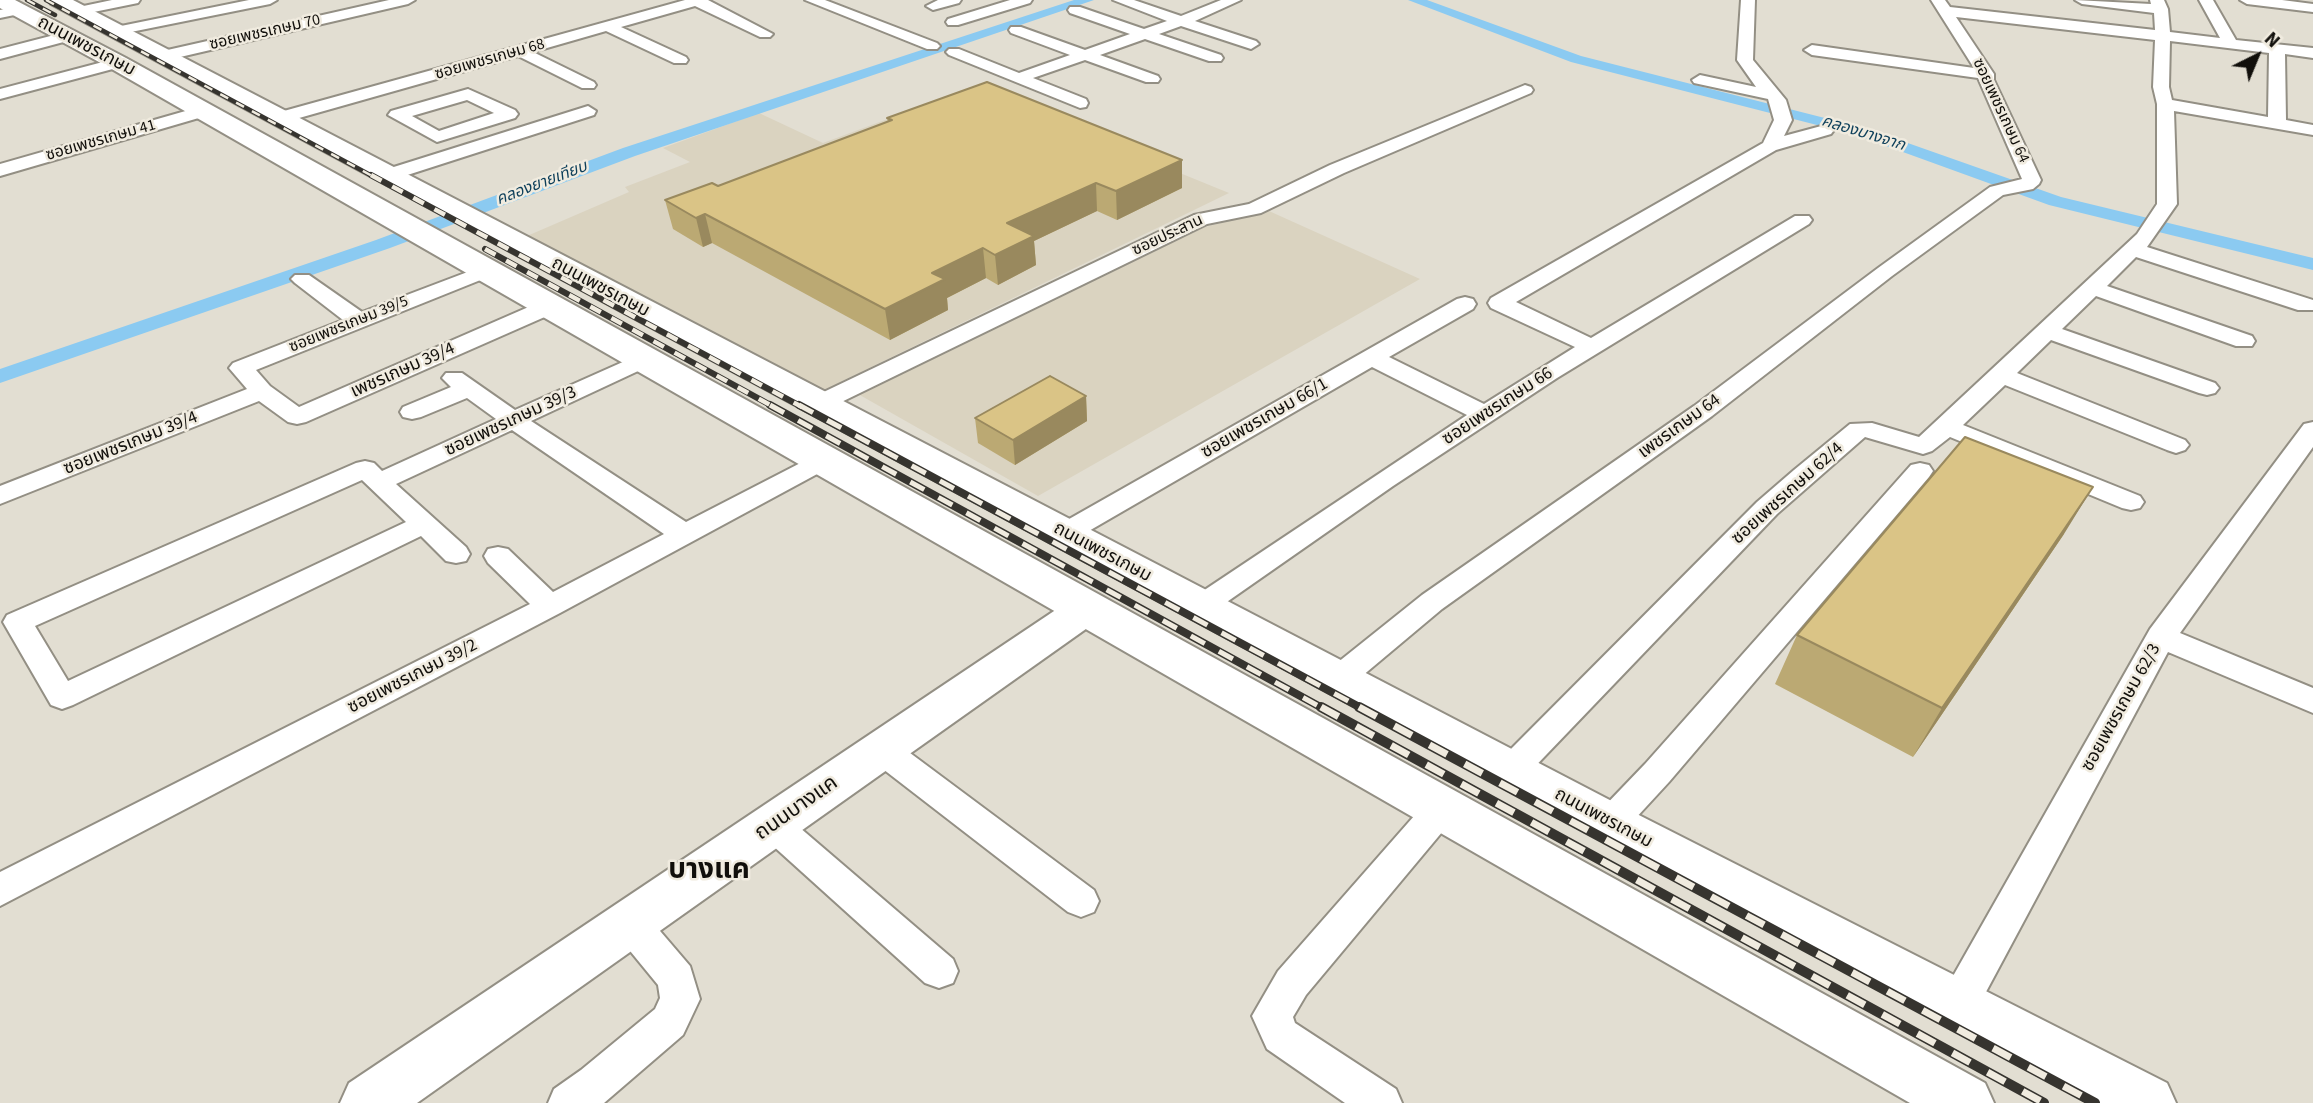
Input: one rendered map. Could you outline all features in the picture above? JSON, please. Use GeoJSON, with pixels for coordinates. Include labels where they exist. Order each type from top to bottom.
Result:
{"type":"FeatureCollection","features":[{"type":"Feature","properties":{"kind":"main road","name":"ถนนเพชรเกษม"},"geometry":{"type":"LineString","coordinates":[[58,0],[388,176],[486,271],[548,307],[1965,1103]]}},
{"type":"Feature","properties":{"kind":"main road","name":"ถนนเพชรเกษม"},"geometry":{"type":"LineString","coordinates":[[18,16],[121,65],[203,111],[818,404],[1610,823],[2147,1103]]}},
{"type":"Feature","properties":{"kind":"main road"},"geometry":{"type":"LineString","coordinates":[[121,65],[163,56]]}},
{"type":"Feature","properties":{"kind":"main road"},"geometry":{"type":"LineString","coordinates":[[145,78],[185,68]]}},
{"type":"Feature","properties":{"kind":"main road"},"geometry":{"type":"LineString","coordinates":[[1065,533],[1094,565],[1096,576],[1086,609]]}},
{"type":"Feature","properties":{"kind":"main road","name":"ถนนบางแค"},"geometry":{"type":"LineString","coordinates":[[372,1102],[1086,609]]}},
{"type":"Feature","properties":{"kind":"street"},"geometry":{"type":"LineString","coordinates":[[79,11],[133,0]]}},
{"type":"Feature","properties":{"kind":"street"},"geometry":{"type":"LineString","coordinates":[[116,32],[270,0]]}},
{"type":"Feature","properties":{"kind":"street","name":"ซอยเพชรเกษม 70"},"geometry":{"type":"LineString","coordinates":[[163,56],[408,0]]}},
{"type":"Feature","properties":{"kind":"street"},"geometry":{"type":"LineString","coordinates":[[696,0],[765,34]]}},
{"type":"Feature","properties":{"kind":"street","name":"ซอยเพชรเกษม 68"},"geometry":{"type":"LineString","coordinates":[[279,118],[696,0]]}},
{"type":"Feature","properties":{"kind":"street"},"geometry":{"type":"LineString","coordinates":[[813,0],[932,46]]}},
{"type":"Feature","properties":{"kind":"street"},"geometry":{"type":"LineString","coordinates":[[933,6],[954,0]]}},
{"type":"Feature","properties":{"kind":"street"},"geometry":{"type":"LineString","coordinates":[[953,22],[1025,0]]}},
{"type":"Feature","properties":{"kind":"street"},"geometry":{"type":"LineString","coordinates":[[1120,0],[1251,44]]}},
{"type":"Feature","properties":{"kind":"street"},"geometry":{"type":"LineString","coordinates":[[1018,78],[1234,0]]}},
{"type":"Feature","properties":{"kind":"street"},"geometry":{"type":"LineString","coordinates":[[1748,0],[1745,60],[1756,78],[1776,98],[1783,120],[1770,146]]}},
{"type":"Feature","properties":{"kind":"street"},"geometry":{"type":"LineString","coordinates":[[2082,0],[2159,5],[2163,36],[2161,87],[2165,104],[2152,225],[2306,305]]}},
{"type":"Feature","properties":{"kind":"street"},"geometry":{"type":"LineString","coordinates":[[2206,0],[2231,44]]}},
{"type":"Feature","properties":{"kind":"street"},"geometry":{"type":"LineString","coordinates":[[2247,0],[2313,8]]}},
{"type":"Feature","properties":{"kind":"street"},"geometry":{"type":"LineString","coordinates":[[1942,6],[2313,53]]}},
{"type":"Feature","properties":{"kind":"street","name":"ซอยเพชรเกษม 64"},"geometry":{"type":"LineString","coordinates":[[1942,6],[1986,74],[1986,80],[2032,180],[2026,185]]}},
{"type":"Feature","properties":{"kind":"street"},"geometry":{"type":"LineString","coordinates":[[1075,10],[1215,58]]}},
{"type":"Feature","properties":{"kind":"street"},"geometry":{"type":"LineString","coordinates":[[607,26],[680,60]]}},
{"type":"Feature","properties":{"kind":"street"},"geometry":{"type":"LineString","coordinates":[[1016,30],[1152,79]]}},
{"type":"Feature","properties":{"kind":"street"},"geometry":{"type":"LineString","coordinates":[[0,54],[66,37]]}},
{"type":"Feature","properties":{"kind":"street"},"geometry":{"type":"LineString","coordinates":[[2277,49],[2277,124]]}},
{"type":"Feature","properties":{"kind":"street"},"geometry":{"type":"LineString","coordinates":[[1812,50],[1986,74]]}},
{"type":"Feature","properties":{"kind":"street"},"geometry":{"type":"LineString","coordinates":[[520,51],[588,85]]}},
{"type":"Feature","properties":{"kind":"street"},"geometry":{"type":"LineString","coordinates":[[954,52],[1080,103]]}},
{"type":"Feature","properties":{"kind":"street"},"geometry":{"type":"LineString","coordinates":[[0,94],[121,65]]}},
{"type":"Feature","properties":{"kind":"street"},"geometry":{"type":"LineString","coordinates":[[418,80],[450,99],[471,94],[509,114],[438,137],[397,115],[450,99]]}},
{"type":"Feature","properties":{"kind":"street"},"geometry":{"type":"LineString","coordinates":[[1700,80],[1776,98]]}},
{"type":"Feature","properties":{"kind":"street","name":"ซอยประสาน"},"geometry":{"type":"LineString","coordinates":[[818,404],[1201,219],[1254,209],[1337,169],[1525,90]]}},
{"type":"Feature","properties":{"kind":"street"},"geometry":{"type":"LineString","coordinates":[[2165,104],[2313,130]]}},
{"type":"Feature","properties":{"kind":"street","name":"ซอยเพชรเกษม 41"},"geometry":{"type":"LineString","coordinates":[[0,170],[203,111]]}},
{"type":"Feature","properties":{"kind":"street"},"geometry":{"type":"LineString","coordinates":[[388,176],[588,111]]}},
{"type":"Feature","properties":{"kind":"street"},"geometry":{"type":"LineString","coordinates":[[1593,347],[1499,303],[1770,146],[1825,130]]}},
{"type":"Feature","properties":{"kind":"street","name":"เพชรเกษม 64"},"geometry":{"type":"LineString","coordinates":[[1338,679],[1432,602],[1703,411],[1885,272],[1997,191],[2026,185]]}},
{"type":"Feature","properties":{"kind":"street","name":"ซอยเพชรเกษม 66"},"geometry":{"type":"LineString","coordinates":[[1201,606],[1384,480],[1593,347],[1802,220]]}},
{"type":"Feature","properties":{"kind":"street","name":"ซอยเพชรเกษม 62/4"},"geometry":{"type":"LineString","coordinates":[[1511,770],[1767,508],[1859,429],[1872,430],[1923,446],[1948,427],[2093,288],[2152,225]]}},
{"type":"Feature","properties":{"kind":"street","name":"ซอยเพชรเกษม 39/5"},"geometry":{"type":"LineString","coordinates":[[262,391],[241,368],[486,271]]}},
{"type":"Feature","properties":{"kind":"street"},"geometry":{"type":"LineString","coordinates":[[302,279],[359,321]]}},
{"type":"Feature","properties":{"kind":"street"},"geometry":{"type":"LineString","coordinates":[[2093,288],[2244,341]]}},
{"type":"Feature","properties":{"kind":"street","name":"ซอยเพชรเกษม 66/1"},"geometry":{"type":"LineString","coordinates":[[1065,533],[1465,304]]}},
{"type":"Feature","properties":{"kind":"street","name":"เพชรเกษม 39/4"},"geometry":{"type":"LineString","coordinates":[[262,391],[297,417],[548,307]]}},
{"type":"Feature","properties":{"kind":"street"},"geometry":{"type":"LineString","coordinates":[[2048,331],[2207,388]]}},
{"type":"Feature","properties":{"kind":"street"},"geometry":{"type":"LineString","coordinates":[[1372,358],[1486,415]]}},
{"type":"Feature","properties":{"kind":"street","name":"ซอยเพชรเกษม 39/3"},"geometry":{"type":"LineString","coordinates":[[379,482],[643,360]]}},
{"type":"Feature","properties":{"kind":"street"},"geometry":{"type":"LineString","coordinates":[[2001,375],[2176,444]]}},
{"type":"Feature","properties":{"kind":"street"},"geometry":{"type":"LineString","coordinates":[[412,412],[461,384],[684,534]]}},
{"type":"Feature","properties":{"kind":"street","name":"ซอยเพชรเกษม 39/4"},"geometry":{"type":"LineString","coordinates":[[0,496],[262,391]]}},
{"type":"Feature","properties":{"kind":"street"},"geometry":{"type":"LineString","coordinates":[[1948,427],[2131,502]]}},
{"type":"Feature","properties":{"kind":"street","name":"ซอยเพชรเกษม 62/3"},"geometry":{"type":"LineString","coordinates":[[1958,1005],[2161,637],[2312,433]]}},
{"type":"Feature","properties":{"kind":"street","name":"ซอยเพชรเกษม 39/2"},"geometry":{"type":"LineString","coordinates":[[0,890],[550,606],[823,461]]}},
{"type":"Feature","properties":{"kind":"street"},"geometry":{"type":"LineString","coordinates":[[422,525],[62,697],[18,622],[365,469],[456,554]]}},
{"type":"Feature","properties":{"kind":"street"},"geometry":{"type":"LineString","coordinates":[[1610,823],[1657,773],[1920,471]]}},
{"type":"Feature","properties":{"kind":"street"},"geometry":{"type":"LineString","coordinates":[[498,556],[550,606]]}},
{"type":"Feature","properties":{"kind":"street"},"geometry":{"type":"LineString","coordinates":[[2161,637],[2313,701]]}},
{"type":"Feature","properties":{"kind":"street"},"geometry":{"type":"LineString","coordinates":[[881,750],[1081,901]]}},
{"type":"Feature","properties":{"kind":"street"},"geometry":{"type":"LineString","coordinates":[[1381,1103],[1281,1036],[1272,1016],[1292,983],[1441,809]]}},
{"type":"Feature","properties":{"kind":"street"},"geometry":{"type":"LineString","coordinates":[[773,825],[939,971]]}},
{"type":"Feature","properties":{"kind":"street"},"geometry":{"type":"LineString","coordinates":[[590,1097],[669,1022],[680,999],[676,978],[630,923]]}},
{"type":"Feature","properties":{"kind":"shaded area"},"geometry":{"type":"Polygon","coordinates":[[[971,88],[1229,193],[822,391],[527,236],[629,192],[625,187],[690,162],[663,148],[759,113],[823,143],[971,88]]]}},
{"type":"Feature","properties":{"kind":"shaded area"},"geometry":{"type":"Polygon","coordinates":[[[1269,211],[1420,279],[1038,496],[858,394],[1205,227],[1269,211]]]}},
{"type":"Feature","properties":{"kind":"building"},"geometry":{"type":"Polygon","coordinates":[[[987,82],[1182,160],[1116,191],[1096,183],[1007,223],[1034,236],[995,255],[983,248],[932,273],[945,279],[885,309],[705,214],[696,218],[665,200],[712,183],[718,186],[892,120],[887,118],[987,82]]]}},
{"type":"Feature","properties":{"kind":"building"},"geometry":{"type":"Polygon","coordinates":[[[1050,376],[1086,396],[1013,440],[975,418],[1050,376]]]}},
{"type":"Feature","properties":{"kind":"building"},"geometry":{"type":"Polygon","coordinates":[[[1965,437],[2093,487],[1942,708],[1797,635],[1965,437]]]}},
{"type":"Feature","properties":{"kind":"waterway","name":"คลองยายเทียบ"},"geometry":{"type":"LineString","coordinates":[[0,376],[383,244],[629,152],[1087,0]]}},
{"type":"Feature","properties":{"kind":"waterway","name":"คลองบางจาก"},"geometry":{"type":"LineString","coordinates":[[1415,0],[1576,59],[1862,132],[2055,201],[2313,264]]}},
{"type":"Feature","properties":{"kind":"railway"},"geometry":{"type":"LineString","coordinates":[[27,0],[55,15]]}},
{"type":"Feature","properties":{"kind":"railway"},"geometry":{"type":"LineString","coordinates":[[46,0],[374,177]]}},
{"type":"Feature","properties":{"kind":"railway"},"geometry":{"type":"LineString","coordinates":[[371,175],[802,407]]}},
{"type":"Feature","properties":{"kind":"railway"},"geometry":{"type":"LineString","coordinates":[[485,249],[774,407]]}},
{"type":"Feature","properties":{"kind":"railway"},"geometry":{"type":"LineString","coordinates":[[770,405],[1324,709]]}},
{"type":"Feature","properties":{"kind":"railway"},"geometry":{"type":"LineString","coordinates":[[799,405],[1363,709]]}},
{"type":"Feature","properties":{"kind":"railway"},"geometry":{"type":"LineString","coordinates":[[1321,707],[2044,1103]]}},
{"type":"Feature","properties":{"kind":"railway"},"geometry":{"type":"LineString","coordinates":[[1359,707],[2095,1103]]}},
{"type":"Feature","properties":{"kind":"district","name":"บางแค"},"geometry":{"type":"Point","coordinates":[709,872]}}]}
